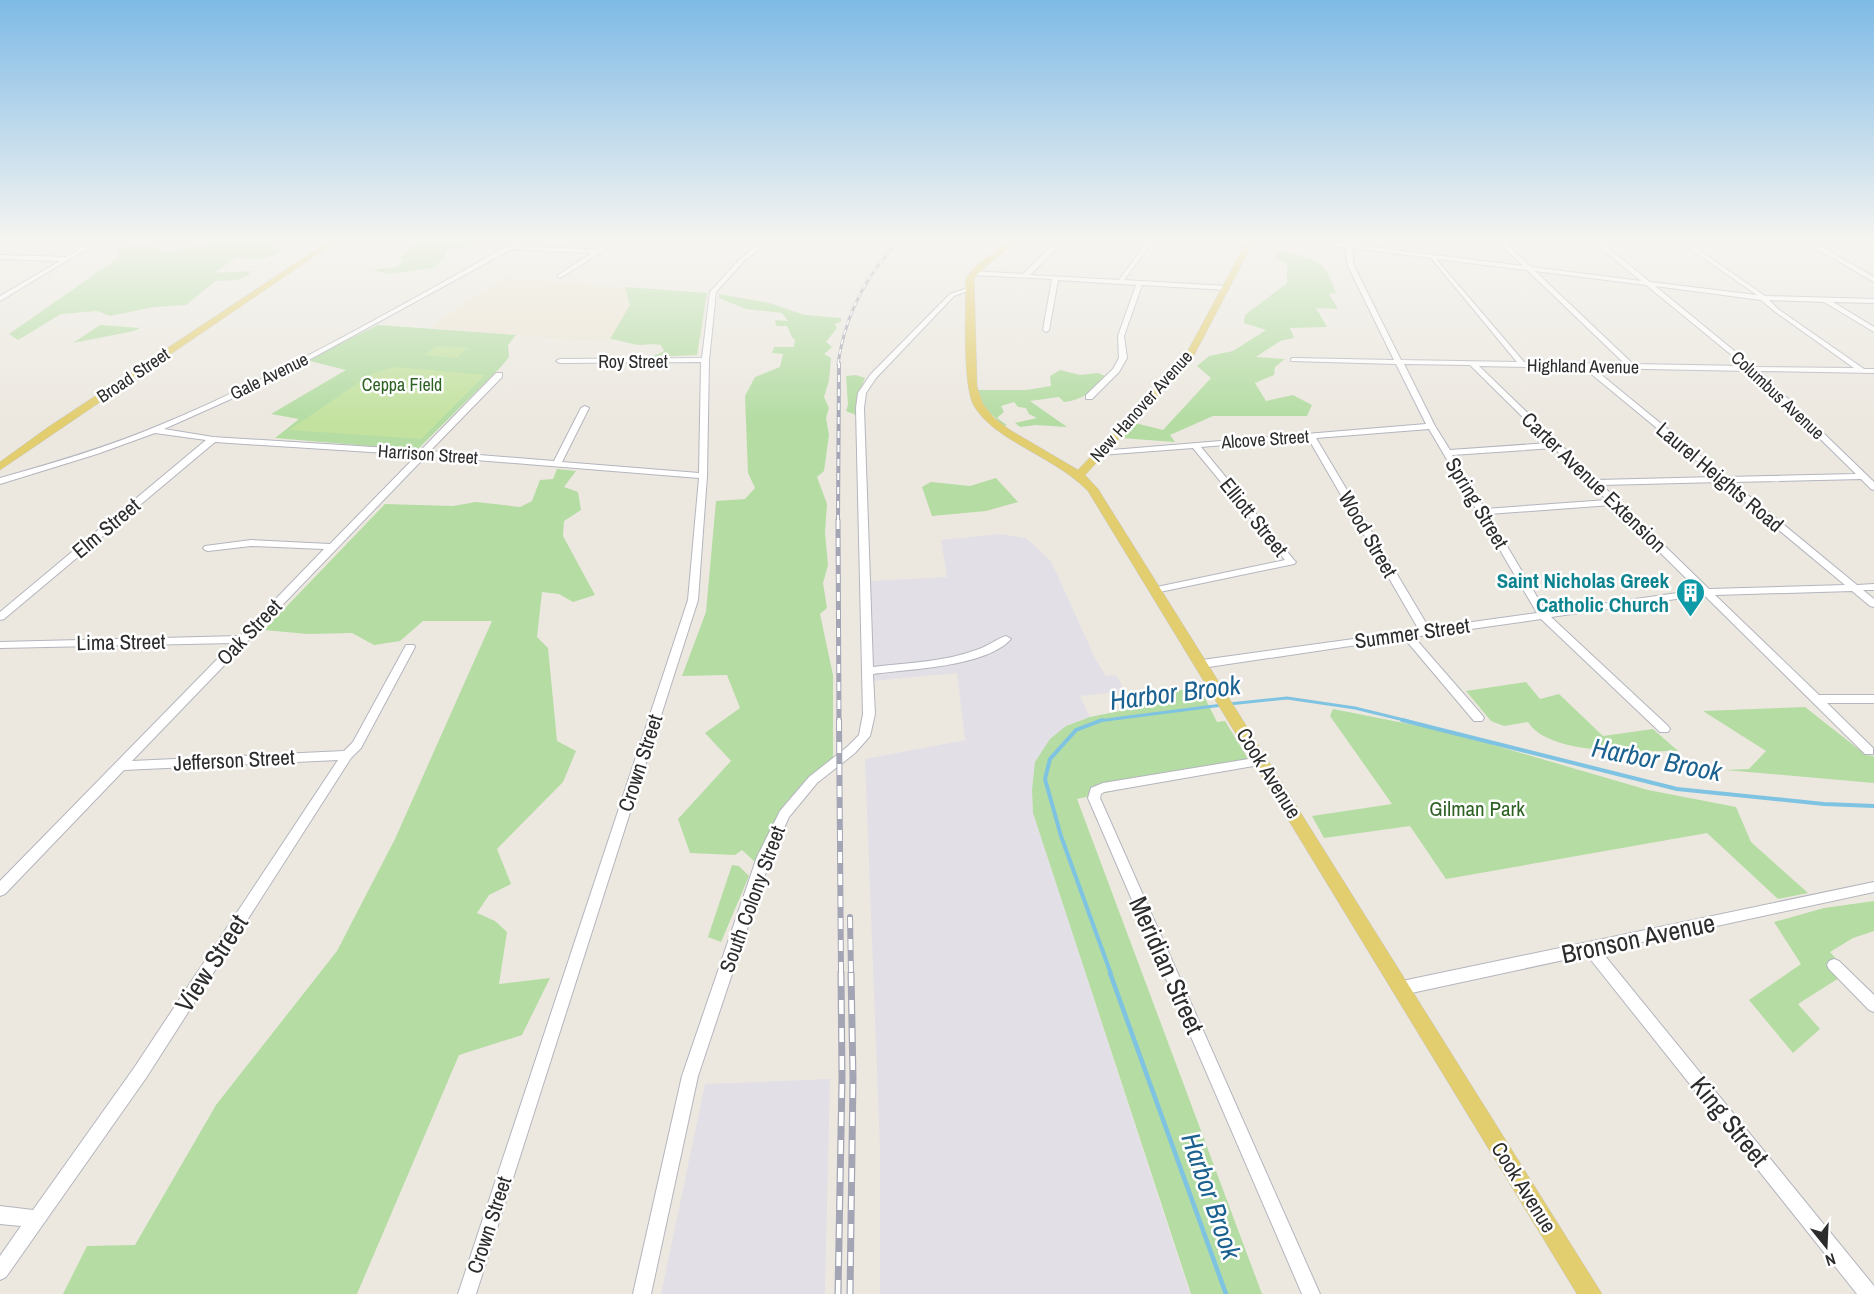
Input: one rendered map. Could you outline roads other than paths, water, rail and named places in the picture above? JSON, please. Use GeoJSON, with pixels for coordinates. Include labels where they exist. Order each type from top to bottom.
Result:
{"type":"FeatureCollection","features":[{"type":"Feature","properties":{"kind":"main road","name":"Broad Street"},"geometry":{"type":"LineString","coordinates":[[0,467],[60,424],[247,299]]}},
{"type":"Feature","properties":{"kind":"main road","name":"Cook Avenue"},"geometry":{"type":"LineString","coordinates":[[970,299],[972,387],[976,403],[990,420],[1079,475],[1092,489],[1590,1294]]}},
{"type":"Feature","properties":{"kind":"main road","name":"New Hanover Avenue"},"geometry":{"type":"LineString","coordinates":[[1079,475],[1188,359],[1220,299]]}},
{"type":"Feature","properties":{"kind":"street","name":"Gale Avenue"},"geometry":{"type":"LineString","coordinates":[[0,481],[91,453],[193,413],[416,299]]}},
{"type":"Feature","properties":{"kind":"street","name":"Crown Street"},"geometry":{"type":"LineString","coordinates":[[466,1294],[693,600],[703,476],[705,360],[711,299]]}},
{"type":"Feature","properties":{"kind":"street","name":"South Colony Street"},"geometry":{"type":"LineString","coordinates":[[642,1294],[690,1076],[764,857],[784,814],[798,796],[864,736],[869,714],[860,401],[866,385],[948,299]]}},
{"type":"Feature","properties":{"kind":"street"},"geometry":{"type":"LineString","coordinates":[[1046,330],[1051,299]]}},
{"type":"Feature","properties":{"kind":"street"},"geometry":{"type":"LineString","coordinates":[[1089,397],[1116,370],[1123,358],[1121,336],[1134,299]]}},
{"type":"Feature","properties":{"kind":"street","name":"Spring Street"},"geometry":{"type":"LineString","coordinates":[[1368,299],[1431,426],[1543,615],[1664,729]]}},
{"type":"Feature","properties":{"kind":"street"},"geometry":{"type":"LineString","coordinates":[[1467,299],[1523,365]]}},
{"type":"Feature","properties":{"kind":"street"},"geometry":{"type":"LineString","coordinates":[[1562,299],[1632,367]]}},
{"type":"Feature","properties":{"kind":"street","name":"Columbus Avenue"},"geometry":{"type":"LineString","coordinates":[[1668,299],[1753,369],[1874,487]]}},
{"type":"Feature","properties":{"kind":"street"},"geometry":{"type":"LineString","coordinates":[[1765,299],[1862,371]]}},
{"type":"Feature","properties":{"kind":"street"},"geometry":{"type":"LineString","coordinates":[[1807,299],[1874,301]]}},
{"type":"Feature","properties":{"kind":"street"},"geometry":{"type":"LineString","coordinates":[[1826,300],[1874,330]]}},
{"type":"Feature","properties":{"kind":"street","name":"Roy Street"},"geometry":{"type":"LineString","coordinates":[[560,361],[705,360]]}},
{"type":"Feature","properties":{"kind":"street","name":"Highland Avenue"},"geometry":{"type":"LineString","coordinates":[[1293,360],[1874,371]]}},
{"type":"Feature","properties":{"kind":"street","name":"Carter Avenue Extension"},"geometry":{"type":"LineString","coordinates":[[1473,364],[1869,751]]}},
{"type":"Feature","properties":{"kind":"street","name":"Laurel Heights Road"},"geometry":{"type":"LineString","coordinates":[[1586,366],[1874,604]]}},
{"type":"Feature","properties":{"kind":"street","name":"Oak Street"},"geometry":{"type":"LineString","coordinates":[[0,890],[500,375]]}},
{"type":"Feature","properties":{"kind":"street"},"geometry":{"type":"LineString","coordinates":[[556,464],[585,408]]}},
{"type":"Feature","properties":{"kind":"street","name":"Alcove Street"},"geometry":{"type":"LineString","coordinates":[[1100,453],[1431,426]]}},
{"type":"Feature","properties":{"kind":"street","name":"Harrison Street"},"geometry":{"type":"LineString","coordinates":[[154,430],[213,439],[423,453],[703,476]]}},
{"type":"Feature","properties":{"kind":"street","name":"Wood Street"},"geometry":{"type":"LineString","coordinates":[[1311,436],[1425,631]]}},
{"type":"Feature","properties":{"kind":"street","name":"Elm Street"},"geometry":{"type":"LineString","coordinates":[[0,618],[213,439]]}},
{"type":"Feature","properties":{"kind":"street","name":"Elliott Street"},"geometry":{"type":"LineString","coordinates":[[1155,590],[1291,562],[1195,445]]}},
{"type":"Feature","properties":{"kind":"street"},"geometry":{"type":"LineString","coordinates":[[1448,453],[1556,445]]}},
{"type":"Feature","properties":{"kind":"street"},"geometry":{"type":"LineString","coordinates":[[1595,483],[1862,476]]}},
{"type":"Feature","properties":{"kind":"street"},"geometry":{"type":"LineString","coordinates":[[1484,512],[1614,502]]}},
{"type":"Feature","properties":{"kind":"street"},"geometry":{"type":"LineString","coordinates":[[208,548],[251,543],[331,547]]}},
{"type":"Feature","properties":{"kind":"street","name":"Summer Street"},"geometry":{"type":"LineString","coordinates":[[1202,664],[1705,592],[1874,587]]}},
{"type":"Feature","properties":{"kind":"street"},"geometry":{"type":"LineString","coordinates":[[1406,634],[1478,718]]}},
{"type":"Feature","properties":{"kind":"street","name":"Lima Street"},"geometry":{"type":"LineString","coordinates":[[0,645],[243,639]]}},
{"type":"Feature","properties":{"kind":"street"},"geometry":{"type":"LineString","coordinates":[[867,671],[980,655],[1006,639]]}},
{"type":"Feature","properties":{"kind":"street","name":"View Street"},"geometry":{"type":"LineString","coordinates":[[0,1271],[140,1073],[347,755],[363,735],[410,647]]}},
{"type":"Feature","properties":{"kind":"street"},"geometry":{"type":"LineString","coordinates":[[1815,699],[1874,699]]}},
{"type":"Feature","properties":{"kind":"street","name":"Jefferson Street"},"geometry":{"type":"LineString","coordinates":[[120,766],[347,755]]}},
{"type":"Feature","properties":{"kind":"street","name":"Meridian Street"},"geometry":{"type":"LineString","coordinates":[[1261,760],[1103,788],[1095,791],[1094,798],[1311,1294]]}},
{"type":"Feature","properties":{"kind":"street","name":"Bronson Avenue"},"geometry":{"type":"LineString","coordinates":[[1402,988],[1874,887]]}},
{"type":"Feature","properties":{"kind":"street","name":"King Street"},"geometry":{"type":"LineString","coordinates":[[1590,948],[1869,1294]]}},
{"type":"Feature","properties":{"kind":"street"},"geometry":{"type":"LineString","coordinates":[[1834,965],[1874,1005]]}},
{"type":"Feature","properties":{"kind":"street"},"geometry":{"type":"LineString","coordinates":[[0,1215],[37,1219]]}},
{"type":"Feature","properties":{"kind":"waterway","name":"Harbor Brook"},"geometry":{"type":"LineString","coordinates":[[1229,704],[1287,698],[1355,708],[1408,721]]}},
{"type":"Feature","properties":{"kind":"waterway","name":"Harbor Brook"},"geometry":{"type":"LineString","coordinates":[[1100,721],[1222,705]]}},
{"type":"Feature","properties":{"kind":"waterway","name":"Harbor Brook"},"geometry":{"type":"LineString","coordinates":[[1402,720],[1677,789],[1824,804],[1874,806]]}},
{"type":"Feature","properties":{"kind":"waterway","name":"Harbor Brook"},"geometry":{"type":"LineString","coordinates":[[1100,721],[1076,730],[1050,759],[1045,779],[1061,836],[1111,974]]}},
{"type":"Feature","properties":{"kind":"waterway","name":"Harbor Brook"},"geometry":{"type":"LineString","coordinates":[[1110,973],[1226,1294]]}},
{"type":"Feature","properties":{"kind":"railway"},"geometry":{"type":"LineString","coordinates":[[838,364],[846,329],[858,299]]}},
{"type":"Feature","properties":{"kind":"railway"},"geometry":{"type":"LineString","coordinates":[[838,521],[839,363]]}},
{"type":"Feature","properties":{"kind":"railway"},"geometry":{"type":"LineString","coordinates":[[838,521],[839,721]]}},
{"type":"Feature","properties":{"kind":"railway"},"geometry":{"type":"LineString","coordinates":[[839,720],[841,974]]}},
{"type":"Feature","properties":{"kind":"railway"},"geometry":{"type":"LineString","coordinates":[[850,917],[851,974]]}},
{"type":"Feature","properties":{"kind":"railway"},"geometry":{"type":"LineString","coordinates":[[838,1294],[842,1078],[841,973]]}},
{"type":"Feature","properties":{"kind":"railway"},"geometry":{"type":"LineString","coordinates":[[850,1294],[853,1078],[851,973]]}},
{"type":"Feature","properties":{"kind":"place","name":"Saint Nicholas Greek Catholic Church"},"geometry":{"type":"Point","coordinates":[1690,618]}},
{"type":"Feature","properties":{"kind":"park label","name":"Ceppa Field"},"geometry":{"type":"Point","coordinates":[402,384]}},
{"type":"Feature","properties":{"kind":"park label","name":"Gilman Park"},"geometry":{"type":"Point","coordinates":[1477,808]}}]}
